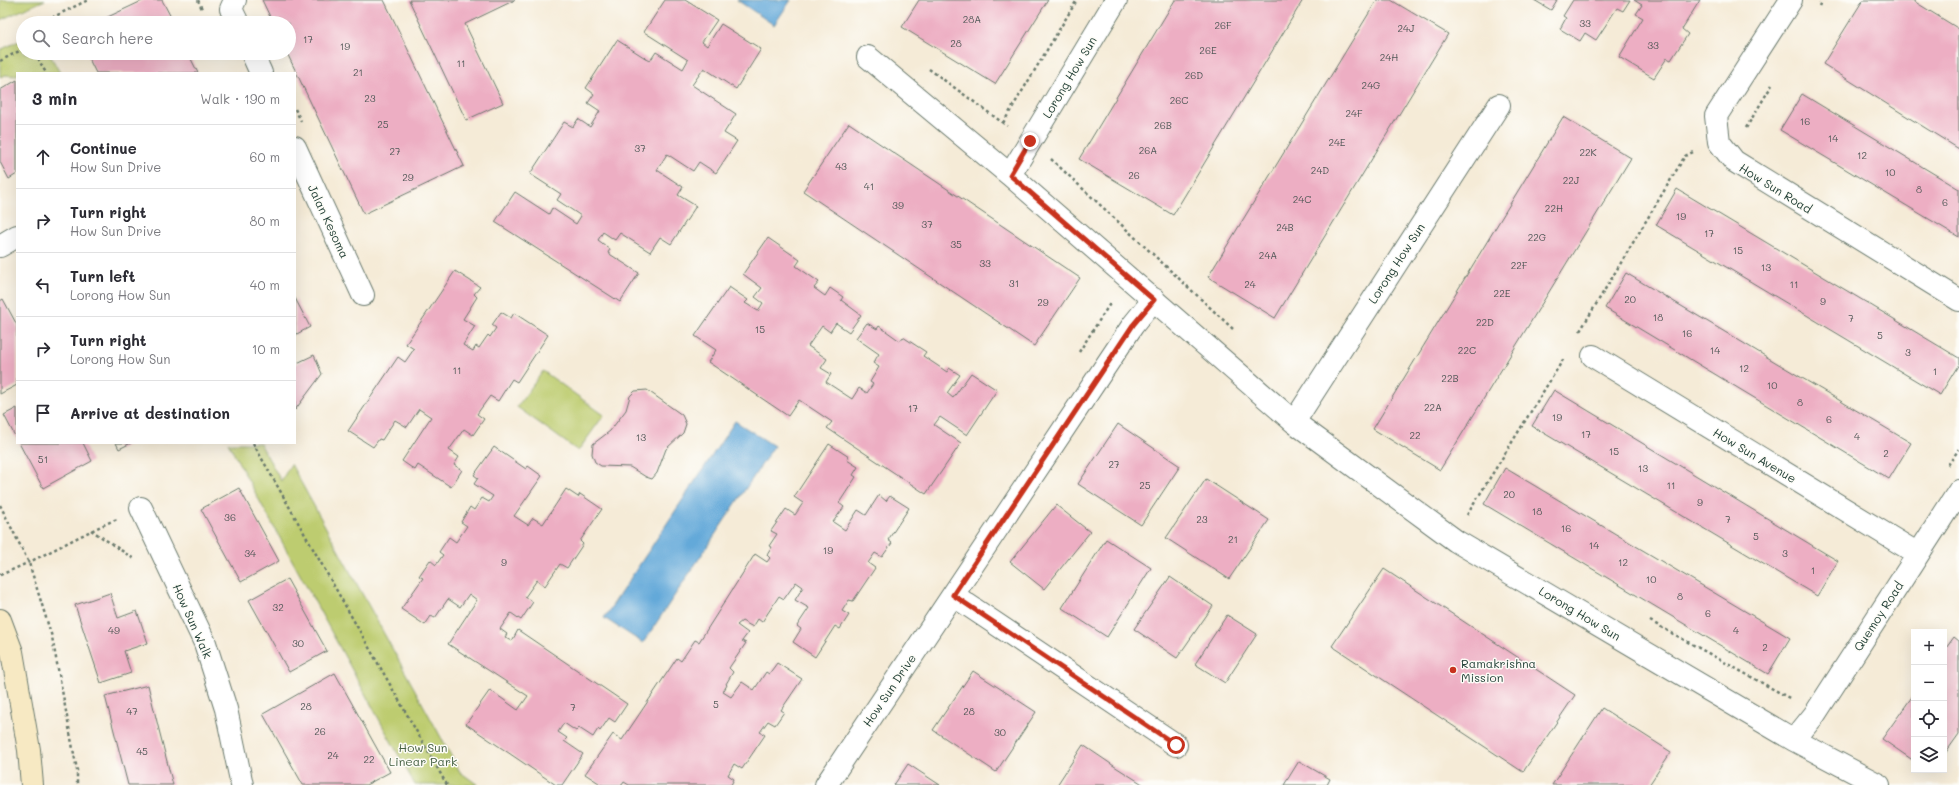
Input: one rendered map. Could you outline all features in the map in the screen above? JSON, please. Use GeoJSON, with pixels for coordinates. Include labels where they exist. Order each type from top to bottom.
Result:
{"type":"FeatureCollection","features":[{"type":"Feature","properties":{"kind":"street"},"geometry":{"type":"LineString","coordinates":[[234,16],[231,9],[235,0]]}},
{"type":"Feature","properties":{"kind":"street","name":"Lorong How Sun"},"geometry":{"type":"LineString","coordinates":[[1010,175],[1116,0]]}},
{"type":"Feature","properties":{"kind":"street","name":"How Sun Road"},"geometry":{"type":"LineString","coordinates":[[1791,0],[1716,116],[1719,142],[1734,161],[1959,300]]}},
{"type":"Feature","properties":{"kind":"street","name":"Lorong How Sun"},"geometry":{"type":"LineString","coordinates":[[868,57],[1010,175],[1294,422],[1456,541],[1794,740],[1879,785]]}},
{"type":"Feature","properties":{"kind":"street"},"geometry":{"type":"LineString","coordinates":[[255,60],[261,72]]}},
{"type":"Feature","properties":{"kind":"street","name":"Lorong How Sun"},"geometry":{"type":"LineString","coordinates":[[1294,422],[1499,105]]}},
{"type":"Feature","properties":{"kind":"street","name":"Jalan Kesoma"},"geometry":{"type":"LineString","coordinates":[[296,149],[363,295]]}},
{"type":"Feature","properties":{"kind":"street"},"geometry":{"type":"LineString","coordinates":[[0,246],[16,237]]}},
{"type":"Feature","properties":{"kind":"street","name":"How Sun Drive"},"geometry":{"type":"LineString","coordinates":[[826,785],[1133,325],[1154,300]]}},
{"type":"Feature","properties":{"kind":"street","name":"How Sun Avenue"},"geometry":{"type":"LineString","coordinates":[[1593,356],[1918,554]]}},
{"type":"Feature","properties":{"kind":"street","name":"Quemoy Road"},"geometry":{"type":"LineString","coordinates":[[1794,740],[1815,714],[1959,491]]}},
{"type":"Feature","properties":{"kind":"street","name":"How Sun Walk"},"geometry":{"type":"LineString","coordinates":[[140,508],[205,643],[226,709],[242,785]]}},
{"type":"Feature","properties":{"kind":"street"},"geometry":{"type":"LineString","coordinates":[[953,595],[1176,745]]}},
{"type":"Feature","properties":{"kind":"street"},"geometry":{"type":"LineString","coordinates":[[0,620],[12,652],[29,750],[32,785]]}},
{"type":"Feature","properties":{"kind":"path"},"geometry":{"type":"LineString","coordinates":[[55,16],[88,0]]}},
{"type":"Feature","properties":{"kind":"path"},"geometry":{"type":"LineString","coordinates":[[1003,123],[1077,0]]}},
{"type":"Feature","properties":{"kind":"path"},"geometry":{"type":"LineString","coordinates":[[1818,7],[1822,0]]}},
{"type":"Feature","properties":{"kind":"path"},"geometry":{"type":"LineString","coordinates":[[0,61],[16,53]]}},
{"type":"Feature","properties":{"kind":"path"},"geometry":{"type":"LineString","coordinates":[[39,60],[45,72]]}},
{"type":"Feature","properties":{"kind":"path"},"geometry":{"type":"LineString","coordinates":[[1746,136],[1746,129],[1774,81]]}},
{"type":"Feature","properties":{"kind":"path"},"geometry":{"type":"LineString","coordinates":[[254,444],[447,785]]}},
{"type":"Feature","properties":{"kind":"path"},"geometry":{"type":"LineString","coordinates":[[0,504],[29,563],[52,637],[77,770],[77,785]]}},
{"type":"Feature","properties":{"kind":"path"},"geometry":{"type":"LineString","coordinates":[[0,575],[29,563],[91,530],[140,508]]}},
{"type":"Feature","properties":{"kind":"path"},"geometry":{"type":"LineString","coordinates":[[91,530],[140,564]]}},
{"type":"Feature","properties":{"kind":"green space"},"geometry":{"type":"Polygon","coordinates":[[[0,0],[45,0],[0,20],[0,0]]]}},
{"type":"Feature","properties":{"kind":"green space"},"geometry":{"type":"Polygon","coordinates":[[[16,42],[16,60],[53,60],[59,72],[16,72],[16,76],[5,75],[0,77],[0,50],[16,42]]]}},
{"type":"Feature","properties":{"kind":"green space"},"geometry":{"type":"Polygon","coordinates":[[[543,371],[604,415],[578,451],[517,407],[543,371]]]}},
{"type":"Feature","properties":{"kind":"green space","name":"How Sun Linear Park"},"geometry":{"type":"Polygon","coordinates":[[[229,444],[261,444],[281,481],[291,464],[460,772],[478,785],[415,785],[229,444]]]}},
{"type":"Feature","properties":{"kind":"water"},"geometry":{"type":"Polygon","coordinates":[[[737,0],[791,0],[774,25],[737,0]]]}},
{"type":"Feature","properties":{"kind":"water"},"geometry":{"type":"Polygon","coordinates":[[[735,421],[774,446],[643,643],[604,618],[735,421]]]}},
{"type":"Feature","properties":{"kind":"building"},"geometry":{"type":"Polygon","coordinates":[[[144,0],[162,0],[170,16],[110,16],[144,0]]]}},
{"type":"Feature","properties":{"kind":"building"},"geometry":{"type":"Polygon","coordinates":[[[262,0],[384,0],[464,166],[364,214],[290,60],[296,60],[296,16],[270,16],[262,0]]]}},
{"type":"Feature","properties":{"kind":"building"},"geometry":{"type":"Polygon","coordinates":[[[409,0],[515,0],[465,24],[503,103],[466,120],[409,0]]]}},
{"type":"Feature","properties":{"kind":"building"},"geometry":{"type":"Polygon","coordinates":[[[665,0],[685,0],[717,20],[702,42],[707,46],[721,24],[761,49],[736,89],[704,68],[692,85],[736,114],[724,133],[737,141],[716,173],[699,162],[693,171],[667,154],[657,170],[683,187],[678,195],[696,206],[671,244],[660,237],[650,252],[620,233],[615,240],[603,232],[598,240],[610,249],[608,253],[639,273],[620,302],[495,222],[515,192],[549,214],[552,208],[576,224],[581,216],[557,200],[561,194],[530,174],[564,122],[573,127],[578,119],[590,127],[600,111],[588,103],[594,94],[586,88],[617,40],[650,61],[656,52],[683,69],[688,60],[644,32],[665,0]]]}},
{"type":"Feature","properties":{"kind":"building"},"geometry":{"type":"Polygon","coordinates":[[[919,0],[1048,0],[995,84],[902,27],[919,0]]]}},
{"type":"Feature","properties":{"kind":"building"},"geometry":{"type":"Polygon","coordinates":[[[1175,0],[1303,0],[1173,215],[1079,159],[1175,0]]]}},
{"type":"Feature","properties":{"kind":"building"},"geometry":{"type":"Polygon","coordinates":[[[1377,0],[1391,0],[1448,34],[1275,318],[1208,277],[1377,0]]]}},
{"type":"Feature","properties":{"kind":"building"},"geometry":{"type":"Polygon","coordinates":[[[1534,0],[1557,0],[1551,10],[1534,0]]]}},
{"type":"Feature","properties":{"kind":"building"},"geometry":{"type":"Polygon","coordinates":[[[1573,0],[1630,0],[1623,11],[1617,8],[1596,40],[1585,33],[1580,41],[1560,29],[1566,18],[1563,16],[1573,0]]]}},
{"type":"Feature","properties":{"kind":"building"},"geometry":{"type":"Polygon","coordinates":[[[1634,0],[1700,0],[1682,29],[1688,34],[1671,60],[1667,58],[1654,78],[1619,57],[1643,18],[1636,14],[1642,5],[1634,0]]]}},
{"type":"Feature","properties":{"kind":"building"},"geometry":{"type":"Polygon","coordinates":[[[1863,0],[1912,0],[1959,29],[1959,149],[1823,64],[1863,0]]]}},
{"type":"Feature","properties":{"kind":"building"},"geometry":{"type":"Polygon","coordinates":[[[90,60],[192,60],[198,72],[96,72],[90,60]]]}},
{"type":"Feature","properties":{"kind":"building"},"geometry":{"type":"Polygon","coordinates":[[[16,81],[16,175],[9,179],[0,162],[0,90],[16,81]]]}},
{"type":"Feature","properties":{"kind":"building"},"geometry":{"type":"Polygon","coordinates":[[[1802,94],[1959,189],[1959,237],[1780,130],[1802,94]]]}},
{"type":"Feature","properties":{"kind":"building"},"geometry":{"type":"Polygon","coordinates":[[[1563,117],[1631,158],[1440,470],[1373,429],[1563,117]]]}},
{"type":"Feature","properties":{"kind":"building"},"geometry":{"type":"Polygon","coordinates":[[[849,123],[1080,278],[1034,346],[803,191],[849,123]]]}},
{"type":"Feature","properties":{"kind":"building"},"geometry":{"type":"Polygon","coordinates":[[[1677,189],[1959,358],[1959,364],[1940,395],[1656,225],[1677,189]]]}},
{"type":"Feature","properties":{"kind":"building"},"geometry":{"type":"Polygon","coordinates":[[[768,238],[800,260],[796,266],[819,282],[814,288],[825,296],[830,288],[843,297],[841,300],[861,315],[849,332],[836,323],[830,332],[822,326],[808,346],[827,359],[821,368],[831,374],[826,382],[852,399],[859,388],[867,393],[873,384],[870,382],[879,367],[873,363],[879,354],[856,338],[867,323],[877,329],[879,326],[900,341],[903,337],[926,352],[923,356],[947,372],[949,368],[960,375],[947,393],[953,398],[971,373],[997,390],[967,435],[940,417],[934,425],[961,443],[926,494],[827,428],[832,422],[799,400],[788,416],[708,362],[716,350],[695,336],[729,287],[748,300],[745,303],[758,311],[763,303],[755,297],[762,288],[743,274],[768,238]]]}},
{"type":"Feature","properties":{"kind":"building"},"geometry":{"type":"Polygon","coordinates":[[[455,271],[480,287],[474,294],[477,297],[463,319],[475,326],[463,345],[473,351],[476,346],[479,348],[488,335],[490,337],[496,328],[492,325],[501,312],[511,318],[514,313],[548,335],[517,382],[512,379],[498,401],[490,396],[477,414],[484,419],[473,435],[464,429],[449,450],[459,457],[454,465],[462,470],[451,487],[418,465],[415,470],[402,461],[431,417],[419,409],[407,427],[395,420],[382,440],[379,439],[373,447],[348,431],[398,357],[405,362],[414,349],[406,344],[455,271]]]}},
{"type":"Feature","properties":{"kind":"building"},"geometry":{"type":"Polygon","coordinates":[[[1626,273],[1911,443],[1889,479],[1605,308],[1626,273]]]}},
{"type":"Feature","properties":{"kind":"building"},"geometry":{"type":"Polygon","coordinates":[[[3,299],[16,323],[16,386],[0,394],[0,301],[3,299]]]}},
{"type":"Feature","properties":{"kind":"building"},"geometry":{"type":"Polygon","coordinates":[[[296,300],[310,327],[296,334],[296,300]]]}},
{"type":"Feature","properties":{"kind":"building"},"geometry":{"type":"Polygon","coordinates":[[[314,355],[322,374],[296,409],[296,364],[314,355]]]}},
{"type":"Feature","properties":{"kind":"building"},"geometry":{"type":"Polygon","coordinates":[[[647,390],[682,415],[686,424],[683,433],[666,449],[657,473],[652,479],[630,467],[601,466],[595,462],[592,454],[593,444],[610,431],[626,410],[630,396],[635,391],[647,390]]]}},
{"type":"Feature","properties":{"kind":"building"},"geometry":{"type":"Polygon","coordinates":[[[1554,390],[1838,561],[1817,596],[1532,426],[1554,390]]]}},
{"type":"Feature","properties":{"kind":"building"},"geometry":{"type":"Polygon","coordinates":[[[16,409],[16,438],[4,415],[16,409]]]}},
{"type":"Feature","properties":{"kind":"building"},"geometry":{"type":"Polygon","coordinates":[[[1118,424],[1180,466],[1141,525],[1078,484],[1118,424]]]}},
{"type":"Feature","properties":{"kind":"building"},"geometry":{"type":"Polygon","coordinates":[[[20,444],[84,444],[92,461],[43,488],[20,444]]]}},
{"type":"Feature","properties":{"kind":"building"},"geometry":{"type":"Polygon","coordinates":[[[116,444],[129,444],[119,449],[116,444]]]}},
{"type":"Feature","properties":{"kind":"building"},"geometry":{"type":"Polygon","coordinates":[[[829,444],[849,457],[847,460],[858,467],[853,475],[856,477],[839,503],[844,507],[833,522],[845,530],[858,510],[866,515],[879,495],[886,501],[890,496],[909,508],[888,540],[892,543],[882,557],[875,553],[868,563],[875,568],[853,601],[849,600],[842,611],[849,615],[840,629],[835,626],[815,657],[793,642],[801,629],[797,626],[809,608],[795,600],[803,587],[796,582],[784,599],[779,596],[762,622],[758,619],[753,627],[742,621],[737,625],[748,633],[742,641],[746,643],[729,668],[733,672],[723,692],[731,697],[742,682],[754,690],[766,672],[769,674],[777,663],[802,679],[781,710],[784,712],[775,725],[768,721],[760,732],[765,735],[742,769],[734,764],[728,775],[734,779],[731,785],[629,785],[624,782],[622,785],[602,785],[585,774],[613,734],[622,740],[677,658],[681,661],[695,640],[699,642],[755,554],[767,562],[770,558],[767,555],[772,547],[769,546],[777,534],[771,531],[786,509],[795,515],[803,503],[794,497],[829,444]]]}},
{"type":"Feature","properties":{"kind":"building"},"geometry":{"type":"Polygon","coordinates":[[[494,447],[526,469],[528,466],[542,476],[514,516],[528,525],[533,518],[543,524],[566,489],[578,497],[580,494],[602,509],[580,541],[583,544],[567,568],[560,564],[545,586],[537,580],[525,597],[533,602],[521,620],[511,613],[500,629],[507,634],[505,637],[512,641],[518,630],[627,704],[615,722],[609,718],[600,731],[598,729],[593,737],[579,728],[576,731],[564,723],[558,732],[567,738],[564,741],[583,754],[562,785],[556,785],[466,724],[490,690],[518,710],[528,696],[448,644],[477,600],[469,594],[460,607],[448,599],[435,618],[431,616],[425,625],[401,609],[423,578],[419,576],[430,560],[436,565],[443,555],[439,552],[449,537],[456,542],[467,526],[461,522],[470,507],[474,510],[482,498],[489,502],[493,496],[474,484],[478,478],[474,475],[494,447]]]}},
{"type":"Feature","properties":{"kind":"building"},"geometry":{"type":"Polygon","coordinates":[[[1505,468],[1790,638],[1768,674],[1484,504],[1505,468]]]}},
{"type":"Feature","properties":{"kind":"building"},"geometry":{"type":"Polygon","coordinates":[[[1206,479],[1269,520],[1229,579],[1166,538],[1206,479]]]}},
{"type":"Feature","properties":{"kind":"building"},"geometry":{"type":"Polygon","coordinates":[[[239,488],[279,561],[241,582],[201,509],[239,488]]]}},
{"type":"Feature","properties":{"kind":"building"},"geometry":{"type":"Polygon","coordinates":[[[1056,505],[1090,532],[1044,589],[1010,562],[1056,505]]]}},
{"type":"Feature","properties":{"kind":"building"},"geometry":{"type":"Polygon","coordinates":[[[1106,539],[1151,568],[1107,637],[1062,608],[1106,539]]]}},
{"type":"Feature","properties":{"kind":"building","name":"Ramakrishna Mission"},"geometry":{"type":"Polygon","coordinates":[[[1384,569],[1575,695],[1523,772],[1332,646],[1384,569]]]}},
{"type":"Feature","properties":{"kind":"building"},"geometry":{"type":"Polygon","coordinates":[[[1170,577],[1213,606],[1177,658],[1134,629],[1170,577]]]}},
{"type":"Feature","properties":{"kind":"building"},"geometry":{"type":"Polygon","coordinates":[[[287,579],[327,651],[289,672],[249,600],[287,579]]]}},
{"type":"Feature","properties":{"kind":"building"},"geometry":{"type":"Polygon","coordinates":[[[110,593],[118,618],[137,611],[148,643],[124,651],[131,673],[101,683],[75,605],[110,593]]]}},
{"type":"Feature","properties":{"kind":"building"},"geometry":{"type":"Polygon","coordinates":[[[1227,615],[1257,634],[1225,683],[1195,664],[1227,615]]]}},
{"type":"Feature","properties":{"kind":"building"},"geometry":{"type":"Polygon","coordinates":[[[1954,637],[1959,641],[1959,734],[1947,751],[1947,665],[1947,647],[1954,637]]]}},
{"type":"Feature","properties":{"kind":"building"},"geometry":{"type":"Polygon","coordinates":[[[973,671],[1036,712],[996,772],[933,730],[973,671]]]}},
{"type":"Feature","properties":{"kind":"building"},"geometry":{"type":"Polygon","coordinates":[[[335,673],[390,772],[366,785],[303,785],[263,714],[335,673]]]}},
{"type":"Feature","properties":{"kind":"building"},"geometry":{"type":"Polygon","coordinates":[[[148,685],[173,785],[128,785],[105,696],[148,685]]]}},
{"type":"Feature","properties":{"kind":"building"},"geometry":{"type":"Polygon","coordinates":[[[1911,698],[1911,759],[1882,739],[1911,698]]]}},
{"type":"Feature","properties":{"kind":"building"},"geometry":{"type":"Polygon","coordinates":[[[1602,708],[1671,752],[1649,785],[1552,785],[1602,708]]]}},
{"type":"Feature","properties":{"kind":"building"},"geometry":{"type":"Polygon","coordinates":[[[1083,745],[1114,766],[1144,785],[1057,785],[1083,745]]]}},
{"type":"Feature","properties":{"kind":"building"},"geometry":{"type":"Polygon","coordinates":[[[1299,761],[1330,779],[1327,785],[1284,785],[1299,761]]]}},
{"type":"Feature","properties":{"kind":"building"},"geometry":{"type":"Polygon","coordinates":[[[908,764],[940,785],[894,785],[908,764]]]}},
{"type":"Feature","properties":{"kind":"place","name":"Ramakrishna Mission"},"geometry":{"type":"Point","coordinates":[1453,670]}},
{"type":"Feature","properties":{"kind":"route"},"geometry":{"type":"LineString","coordinates":[[1030,141],[1010,175],[1154,300],[1133,325],[953,595],[1176,745]]}}]}
